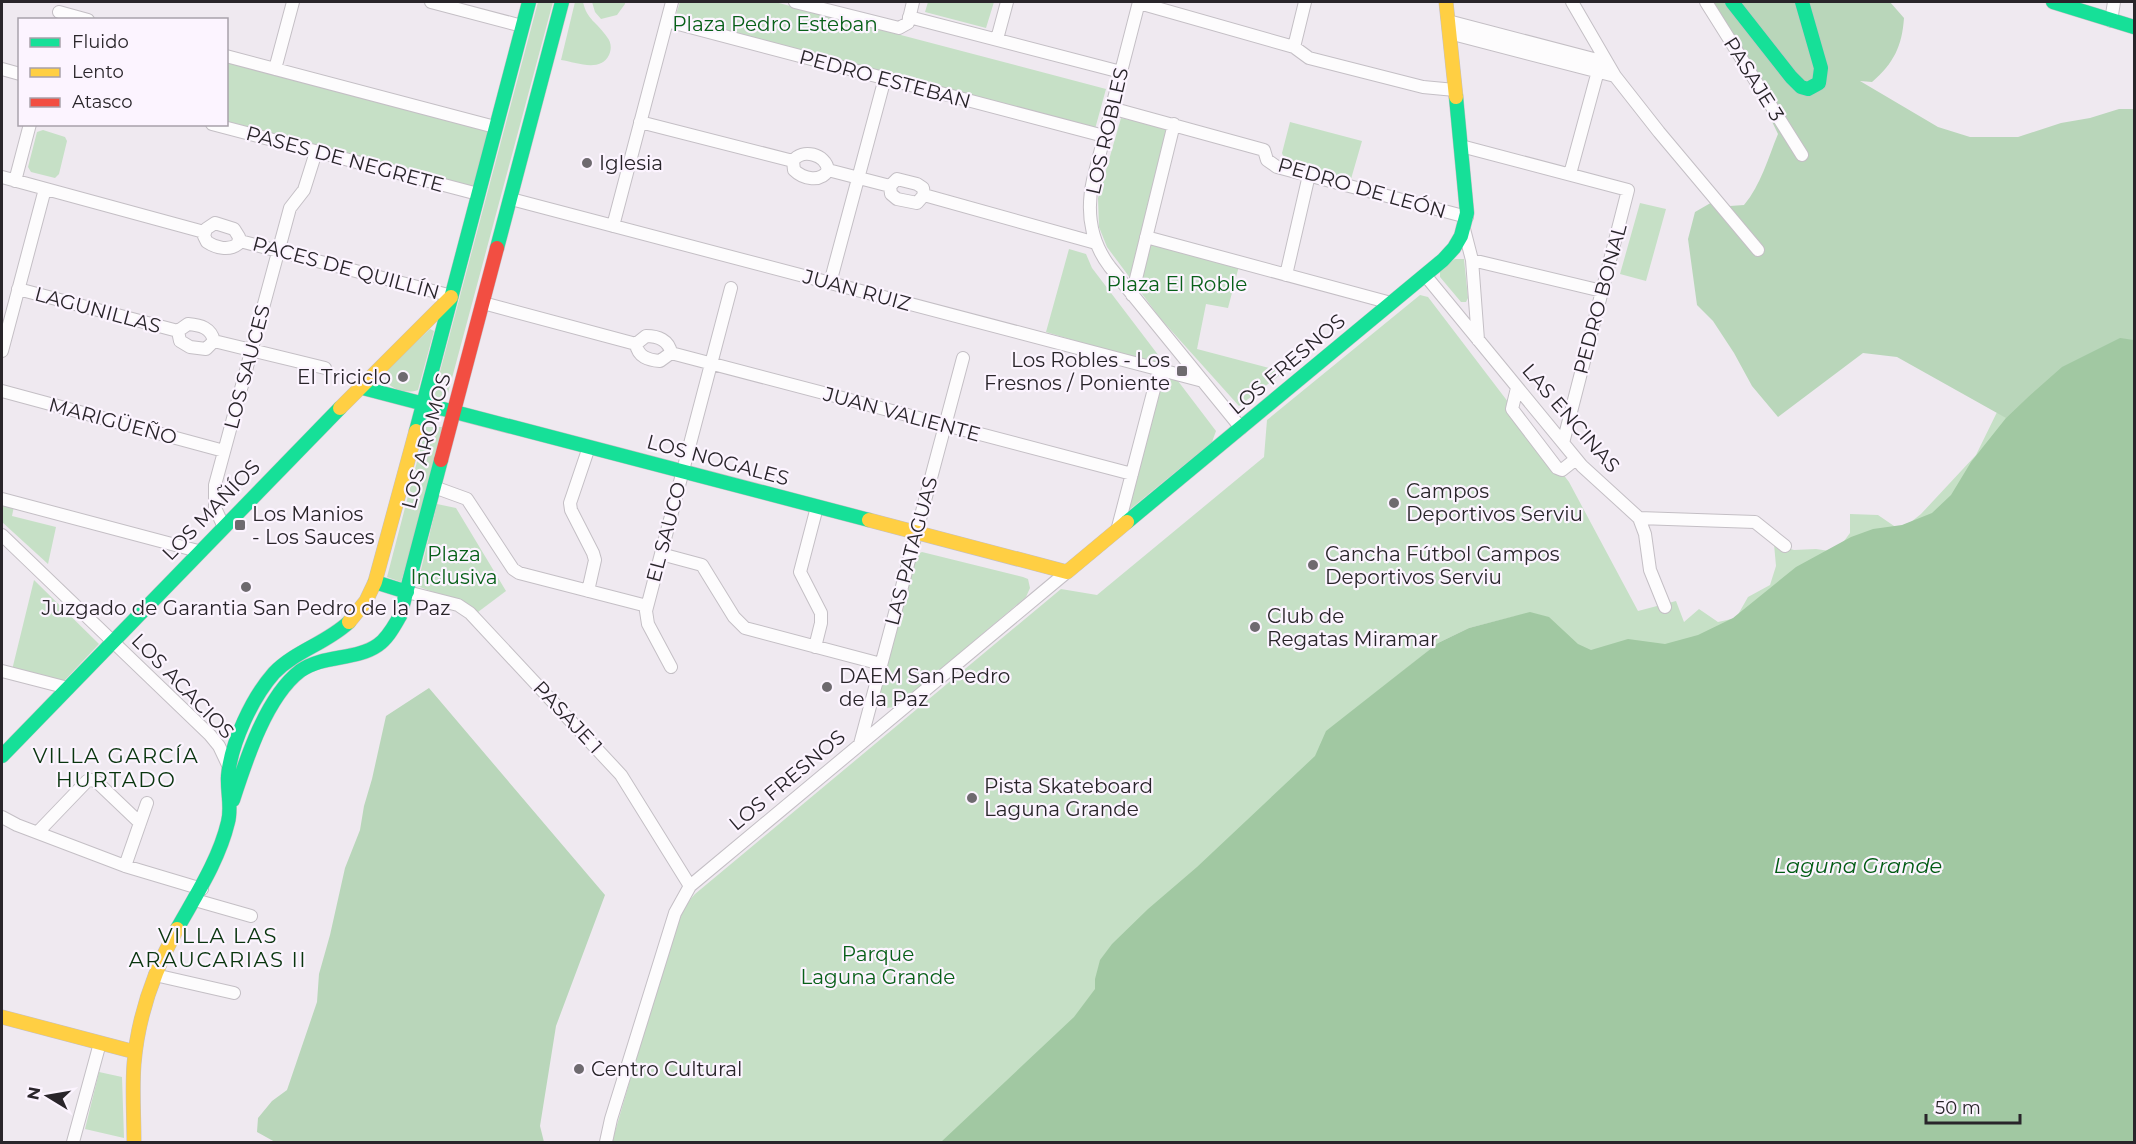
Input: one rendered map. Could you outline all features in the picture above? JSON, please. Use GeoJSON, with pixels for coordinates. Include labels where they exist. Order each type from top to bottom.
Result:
{"type":"FeatureCollection","features":[{"type":"Feature","properties":{"kind":"street"},"geometry":{"type":"LineString","coordinates":[[274,69],[293,2]]}},
{"type":"Feature","properties":{"kind":"street"},"geometry":{"type":"LineString","coordinates":[[431,2],[522,26]]}},
{"type":"Feature","properties":{"kind":"street","name":"LOS AROMOS"},"geometry":{"type":"LineString","coordinates":[[229,768],[243,726],[269,680],[294,657],[325,641],[347,625],[365,604],[375,582],[529,2]]}},
{"type":"Feature","properties":{"kind":"street","name":"LOS AROMOS"},"geometry":{"type":"LineString","coordinates":[[230,817],[238,785],[254,746],[273,705],[290,680],[311,665],[325,660],[361,654],[387,638],[396,624],[407,592],[562,2]]}},
{"type":"Feature","properties":{"kind":"street"},"geometry":{"type":"LineString","coordinates":[[613,226],[672,2]]}},
{"type":"Feature","properties":{"kind":"street"},"geometry":{"type":"LineString","coordinates":[[795,2],[896,28],[906,26],[913,2]]}},
{"type":"Feature","properties":{"kind":"street"},"geometry":{"type":"LineString","coordinates":[[997,39],[1007,2]]}},
{"type":"Feature","properties":{"kind":"street"},"geometry":{"type":"LineString","coordinates":[[1139,2],[1294,47],[1309,58],[1423,87],[1455,90]]}},
{"type":"Feature","properties":{"kind":"street","name":"LOS ROBLES"},"geometry":{"type":"LineString","coordinates":[[1139,2],[1092,180],[1089,203],[1090,222],[1103,259],[1241,428]]}},
{"type":"Feature","properties":{"kind":"street"},"geometry":{"type":"LineString","coordinates":[[1294,47],[1305,2]]}},
{"type":"Feature","properties":{"kind":"street"},"geometry":{"type":"LineString","coordinates":[[1446,2],[1461,146],[1465,223],[1472,260],[1478,340]]}},
{"type":"Feature","properties":{"kind":"street"},"geometry":{"type":"LineString","coordinates":[[1461,146],[1570,174],[1601,67],[1572,2]]}},
{"type":"Feature","properties":{"kind":"street","name":"PASAJE 3"},"geometry":{"type":"LineString","coordinates":[[1706,2],[1802,156]]}},
{"type":"Feature","properties":{"kind":"street"},"geometry":{"type":"LineString","coordinates":[[1732,2],[1791,77],[1801,87],[1809,89],[1819,83],[1821,68],[1802,2]]}},
{"type":"Feature","properties":{"kind":"street"},"geometry":{"type":"LineString","coordinates":[[2053,2],[2134,27]]}},
{"type":"Feature","properties":{"kind":"street"},"geometry":{"type":"LineString","coordinates":[[2111,21],[2114,2]]}},
{"type":"Feature","properties":{"kind":"street"},"geometry":{"type":"LineString","coordinates":[[59,11],[82,18]]}},
{"type":"Feature","properties":{"kind":"street"},"geometry":{"type":"LineString","coordinates":[[909,16],[1121,72]]}},
{"type":"Feature","properties":{"kind":"street","name":"PEDRO ESTEBAN"},"geometry":{"type":"LineString","coordinates":[[667,21],[1104,136]]}},
{"type":"Feature","properties":{"kind":"street"},"geometry":{"type":"LineString","coordinates":[[1448,27],[1601,67],[1615,76],[1758,250]]}},
{"type":"Feature","properties":{"kind":"street"},"geometry":{"type":"LineString","coordinates":[[228,57],[527,135]]}},
{"type":"Feature","properties":{"kind":"street"},"geometry":{"type":"LineString","coordinates":[[2,69],[18,73]]}},
{"type":"Feature","properties":{"kind":"street"},"geometry":{"type":"LineString","coordinates":[[830,283],[885,78]]}},
{"type":"Feature","properties":{"kind":"street"},"geometry":{"type":"LineString","coordinates":[[1111,108],[1174,124],[1132,295]]}},
{"type":"Feature","properties":{"kind":"street"},"geometry":{"type":"LineString","coordinates":[[640,122],[793,161]]}},
{"type":"Feature","properties":{"kind":"street","name":"PEDRO DE LEÓN"},"geometry":{"type":"LineString","coordinates":[[1174,124],[1264,150],[1267,160],[1274,165],[1465,223]]}},
{"type":"Feature","properties":{"kind":"street"},"geometry":{"type":"LineString","coordinates":[[15,181],[29,126]]}},
{"type":"Feature","properties":{"kind":"street","name":"PASES DE NEGRETE"},"geometry":{"type":"LineString","coordinates":[[219,126],[478,194]]}},
{"type":"Feature","properties":{"kind":"street","name":"LOS SAUCES"},"geometry":{"type":"LineString","coordinates":[[223,525],[215,508],[214,493],[224,451],[290,208],[304,190],[316,152]]}},
{"type":"Feature","properties":{"kind":"street"},"geometry":{"type":"LineString","coordinates":[[804,153],[824,160],[828,171],[817,179],[800,175],[794,170],[793,161],[804,153]]}},
{"type":"Feature","properties":{"kind":"street"},"geometry":{"type":"LineString","coordinates":[[828,171],[890,186]]}},
{"type":"Feature","properties":{"kind":"street","name":"PEDRO BONAL"},"geometry":{"type":"LineString","coordinates":[[1563,443],[1628,190],[1570,174]]}},
{"type":"Feature","properties":{"kind":"street"},"geometry":{"type":"LineString","coordinates":[[1286,275],[1310,175]]}},
{"type":"Feature","properties":{"kind":"street","name":"PACES DE QUILLÍN"},"geometry":{"type":"LineString","coordinates":[[2,177],[204,232]]}},
{"type":"Feature","properties":{"kind":"street"},"geometry":{"type":"LineString","coordinates":[[897,179],[917,184],[923,188],[924,195],[917,203],[897,199],[891,194],[890,186],[897,179]]}},
{"type":"Feature","properties":{"kind":"street"},"geometry":{"type":"LineString","coordinates":[[2,351],[45,189]]}},
{"type":"Feature","properties":{"kind":"street"},"geometry":{"type":"LineString","coordinates":[[924,195],[1096,243]]}},
{"type":"Feature","properties":{"kind":"street","name":"JUAN RUIZ"},"geometry":{"type":"LineString","coordinates":[[511,199],[1203,381]]}},
{"type":"Feature","properties":{"kind":"street","name":"LOS FRESNOS"},"geometry":{"type":"LineString","coordinates":[[606,1143],[611,1119],[675,913],[690,886],[1425,275],[1449,254],[1460,240],[1465,223]]}},
{"type":"Feature","properties":{"kind":"street","name":"PACES DE QUILLÍN"},"geometry":{"type":"LineString","coordinates":[[240,241],[231,249],[213,245],[205,239],[204,232],[210,225],[219,224],[234,229],[240,241],[452,296]]}},
{"type":"Feature","properties":{"kind":"street"},"geometry":{"type":"LineString","coordinates":[[1146,237],[1392,303]]}},
{"type":"Feature","properties":{"kind":"street"},"geometry":{"type":"LineString","coordinates":[[1472,260],[1602,291]]}},
{"type":"Feature","properties":{"kind":"street","name":"LAS ENCINAS"},"geometry":{"type":"LineString","coordinates":[[1425,275],[1576,459],[1639,518]]}},
{"type":"Feature","properties":{"kind":"street","name":"EL SAUCO"},"geometry":{"type":"LineString","coordinates":[[671,667],[648,624],[647,606],[731,288]]}},
{"type":"Feature","properties":{"kind":"street","name":"LAGUNILLAS"},"geometry":{"type":"LineString","coordinates":[[18,289],[178,331],[188,324],[203,327],[212,333],[214,341]]}},
{"type":"Feature","properties":{"kind":"street","name":"LOS MAÑÍOS"},"geometry":{"type":"LineString","coordinates":[[2,756],[223,525],[452,296]]}},
{"type":"Feature","properties":{"kind":"street","name":"JUAN VALIENTE"},"geometry":{"type":"LineString","coordinates":[[483,303],[636,344]]}},
{"type":"Feature","properties":{"kind":"street","name":"LAGUNILLAS"},"geometry":{"type":"LineString","coordinates":[[178,331],[180,341],[190,347],[206,349],[214,341]]}},
{"type":"Feature","properties":{"kind":"street","name":"JUAN VALIENTE"},"geometry":{"type":"LineString","coordinates":[[636,344],[646,336],[656,337],[668,344],[671,353]]}},
{"type":"Feature","properties":{"kind":"street","name":"LAGUNILLAS"},"geometry":{"type":"LineString","coordinates":[[214,341],[324,368]]}},
{"type":"Feature","properties":{"kind":"street","name":"JUAN VALIENTE"},"geometry":{"type":"LineString","coordinates":[[636,344],[639,353],[647,358],[660,360],[671,353],[1132,474]]}},
{"type":"Feature","properties":{"kind":"street","name":"LAS PATAGUAS"},"geometry":{"type":"LineString","coordinates":[[860,744],[963,358]]}},
{"type":"Feature","properties":{"kind":"street"},"geometry":{"type":"LineString","coordinates":[[1117,531],[1159,370]]}},
{"type":"Feature","properties":{"kind":"street","name":"LOS NOGALES"},"geometry":{"type":"LineString","coordinates":[[359,387],[1067,572]]}},
{"type":"Feature","properties":{"kind":"street"},"geometry":{"type":"LineString","coordinates":[[1517,388],[1512,409],[1557,468],[1563,470],[1576,459]]}},
{"type":"Feature","properties":{"kind":"street","name":"MARIGÜEÑO"},"geometry":{"type":"LineString","coordinates":[[2,390],[224,451]]}},
{"type":"Feature","properties":{"kind":"street"},"geometry":{"type":"LineString","coordinates":[[588,591],[595,560],[571,510],[570,503],[589,447]]}},
{"type":"Feature","properties":{"kind":"street"},"geometry":{"type":"LineString","coordinates":[[434,487],[467,500],[515,571],[647,606]]}},
{"type":"Feature","properties":{"kind":"street"},"geometry":{"type":"LineString","coordinates":[[2,499],[198,551]]}},
{"type":"Feature","properties":{"kind":"street"},"geometry":{"type":"LineString","coordinates":[[815,647],[821,613],[800,572],[817,507]]}},
{"type":"Feature","properties":{"kind":"street"},"geometry":{"type":"LineString","coordinates":[[1665,607],[1650,570],[1645,534],[1639,518],[1755,522],[1785,546]]}},
{"type":"Feature","properties":{"kind":"street","name":"LOS ACACIOS"},"geometry":{"type":"LineString","coordinates":[[2,535],[210,735],[219,746],[229,768],[230,817],[218,852],[155,975],[143,1013],[135,1052],[134,1143]]}},
{"type":"Feature","properties":{"kind":"street"},"geometry":{"type":"LineString","coordinates":[[661,554],[702,565],[734,617],[745,628],[881,664]]}},
{"type":"Feature","properties":{"kind":"street"},"geometry":{"type":"LineString","coordinates":[[375,582],[407,592]]}},
{"type":"Feature","properties":{"kind":"street","name":"PASAJE 1"},"geometry":{"type":"LineString","coordinates":[[407,592],[458,605],[474,617],[621,775],[690,886]]}},
{"type":"Feature","properties":{"kind":"street"},"geometry":{"type":"LineString","coordinates":[[2,671],[68,688]]}},
{"type":"Feature","properties":{"kind":"street"},"geometry":{"type":"LineString","coordinates":[[38,832],[87,781],[92,780],[97,782],[140,823]]}},
{"type":"Feature","properties":{"kind":"street"},"geometry":{"type":"LineString","coordinates":[[125,866],[147,803]]}},
{"type":"Feature","properties":{"kind":"street"},"geometry":{"type":"LineString","coordinates":[[2,816],[251,916]]}},
{"type":"Feature","properties":{"kind":"street"},"geometry":{"type":"LineString","coordinates":[[155,975],[234,993]]}},
{"type":"Feature","properties":{"kind":"street"},"geometry":{"type":"LineString","coordinates":[[2,1017],[135,1052]]}},
{"type":"Feature","properties":{"kind":"street"},"geometry":{"type":"LineString","coordinates":[[74,1143],[99,1043]]}},
{"type":"Feature","properties":{"kind":"green space"},"geometry":{"type":"Polygon","coordinates":[[[538,2],[553,2],[448,393],[443,400],[433,398],[538,2]]]}},
{"type":"Feature","properties":{"kind":"green space"},"geometry":{"type":"Polygon","coordinates":[[[575,2],[583,2],[590,17],[609,41],[611,48],[609,55],[600,64],[587,65],[561,60],[575,2]]]}},
{"type":"Feature","properties":{"kind":"green space"},"geometry":{"type":"Polygon","coordinates":[[[592,2],[625,2],[625,4],[617,15],[601,19],[595,12],[592,2]]]}},
{"type":"Feature","properties":{"kind":"green space","name":"Plaza Pedro Esteban"},"geometry":{"type":"Polygon","coordinates":[[[680,2],[775,2],[1106,89],[1095,129],[674,20],[680,2]]]}},
{"type":"Feature","properties":{"kind":"green space"},"geometry":{"type":"Polygon","coordinates":[[[928,2],[994,2],[986,28],[925,12],[928,2]]]}},
{"type":"Feature","properties":{"kind":"green space"},"geometry":{"type":"Polygon","coordinates":[[[228,61],[491,131],[475,188],[228,123],[228,61]]]}},
{"type":"Feature","properties":{"kind":"green space","name":"Plaza El Roble"},"geometry":{"type":"Polygon","coordinates":[[[1121,118],[1171,129],[1142,236],[1239,266],[1228,308],[1206,304],[1197,349],[1284,372],[1239,406],[1160,318],[1107,247],[1099,227],[1098,198],[1121,118]]]}},
{"type":"Feature","properties":{"kind":"green space"},"geometry":{"type":"Polygon","coordinates":[[[1290,122],[1362,141],[1351,179],[1286,164],[1282,153],[1290,122]]]}},
{"type":"Feature","properties":{"kind":"green space"},"geometry":{"type":"Polygon","coordinates":[[[43,130],[65,137],[67,141],[59,174],[55,178],[31,172],[28,167],[37,132],[43,130]]]}},
{"type":"Feature","properties":{"kind":"green space"},"geometry":{"type":"Polygon","coordinates":[[[1640,203],[1666,209],[1646,281],[1620,274],[1640,203]]]}},
{"type":"Feature","properties":{"kind":"green space"},"geometry":{"type":"Polygon","coordinates":[[[1069,249],[1086,254],[1092,268],[1216,431],[1212,442],[1123,515],[1163,367],[1046,332],[1069,249]]]}},
{"type":"Feature","properties":{"kind":"green space"},"geometry":{"type":"Polygon","coordinates":[[[1455,259],[1464,259],[1468,298],[1466,302],[1461,302],[1440,277],[1440,270],[1455,259]]]}},
{"type":"Feature","properties":{"kind":"green space","name":"Laguna Grande"},"geometry":{"type":"Polygon","coordinates":[[[1420,295],[1428,297],[1569,482],[1638,611],[1676,601],[1684,622],[1699,609],[1718,622],[1736,618],[1748,597],[1770,585],[1776,566],[1774,544],[1794,550],[1816,549],[1836,552],[1850,533],[1850,514],[1878,515],[1897,528],[1911,522],[1976,455],[2000,406],[2134,310],[2134,1142],[612,1142],[674,930],[684,908],[695,894],[1061,589],[1097,595],[1264,457],[1267,420],[1420,295]],[[1516,616],[1469,628],[1438,643],[1347,716],[1516,616]]]}},
{"type":"Feature","properties":{"kind":"green space"},"geometry":{"type":"Polygon","coordinates":[[[430,329],[434,331],[418,390],[404,391],[391,386],[385,379],[389,368],[430,329]]]}},
{"type":"Feature","properties":{"kind":"green space"},"geometry":{"type":"Polygon","coordinates":[[[426,427],[447,427],[401,582],[387,577],[426,427]]]}},
{"type":"Feature","properties":{"kind":"green space"},"geometry":{"type":"Polygon","coordinates":[[[2,502],[14,506],[12,516],[56,527],[48,564],[2,522],[2,502]]]}},
{"type":"Feature","properties":{"kind":"green space","name":"Plaza Inclusiva"},"geometry":{"type":"Polygon","coordinates":[[[437,504],[456,508],[506,591],[478,612],[462,603],[417,586],[437,504]]]}},
{"type":"Feature","properties":{"kind":"green space"},"geometry":{"type":"Polygon","coordinates":[[[922,552],[1023,577],[1028,579],[1030,588],[1026,597],[896,707],[885,708],[877,698],[915,555],[922,552]]]}},
{"type":"Feature","properties":{"kind":"green space"},"geometry":{"type":"Polygon","coordinates":[[[34,580],[99,644],[62,683],[12,670],[34,580]]]}},
{"type":"Feature","properties":{"kind":"green space"},"geometry":{"type":"Polygon","coordinates":[[[99,1072],[122,1077],[124,1138],[85,1129],[99,1072]]]}},
{"type":"Feature","properties":{"kind":"shaded area"},"geometry":{"type":"Polygon","coordinates":[[[1714,2],[1890,2],[1904,18],[1899,46],[1886,68],[1872,82],[1860,81],[1938,127],[1970,137],[2018,137],[2061,123],[2090,118],[2119,109],[2134,109],[2134,340],[2120,339],[2027,398],[2006,418],[1897,357],[1863,353],[1778,417],[1752,386],[1713,321],[1697,305],[1688,239],[1695,212],[1714,201],[1730,206],[1744,205],[1760,180],[1778,134],[1714,2]]]}},
{"type":"Feature","properties":{"kind":"shaded area"},"geometry":{"type":"Polygon","coordinates":[[[429,688],[605,895],[556,1026],[540,1126],[544,1142],[275,1142],[257,1132],[258,1118],[272,1101],[287,1090],[317,1002],[319,974],[345,868],[360,830],[386,716],[429,688]]]}},
{"type":"Feature","properties":{"kind":"water","name":"Laguna Grande"},"geometry":{"type":"Polygon","coordinates":[[[2120,338],[2134,340],[2134,1142],[941,1142],[1074,1017],[1095,989],[1100,960],[1112,944],[1315,756],[1326,731],[1438,643],[1469,628],[1530,612],[1549,617],[1578,644],[1591,650],[1628,639],[1665,644],[1698,635],[1733,618],[1796,567],[1851,537],[1873,529],[1902,525],[1932,513],[1951,495],[1971,462],[2006,418],[2027,398],[2062,367],[2120,338]]]}},
{"type":"Feature","properties":{"kind":"traffic: fast"},"geometry":{"type":"LineString","coordinates":[[416,431],[529,2]]}},
{"type":"Feature","properties":{"kind":"traffic: fast"},"geometry":{"type":"LineString","coordinates":[[497,248],[562,2]]}},
{"type":"Feature","properties":{"kind":"traffic: fast"},"geometry":{"type":"LineString","coordinates":[[1732,2],[1791,77],[1801,87],[1808,89],[1819,83],[1821,68],[1802,2]]}},
{"type":"Feature","properties":{"kind":"traffic: fast"},"geometry":{"type":"LineString","coordinates":[[2053,2],[2134,27]]}},
{"type":"Feature","properties":{"kind":"traffic: fast"},"geometry":{"type":"LineString","coordinates":[[1127,522],[1443,260],[1454,248],[1461,236],[1467,213],[1456,97]]}},
{"type":"Feature","properties":{"kind":"traffic: fast"},"geometry":{"type":"LineString","coordinates":[[359,387],[869,520]]}},
{"type":"Feature","properties":{"kind":"traffic: fast"},"geometry":{"type":"LineString","coordinates":[[2,756],[340,408]]}},
{"type":"Feature","properties":{"kind":"traffic: fast"},"geometry":{"type":"LineString","coordinates":[[233,800],[259,730],[277,696],[288,682],[300,671],[319,662],[369,650],[382,642],[393,628],[400,616],[441,460]]}},
{"type":"Feature","properties":{"kind":"traffic: fast"},"geometry":{"type":"LineString","coordinates":[[375,582],[407,592]]}},
{"type":"Feature","properties":{"kind":"traffic: fast"},"geometry":{"type":"LineString","coordinates":[[177,929],[206,877],[224,836],[229,816],[228,776],[233,750],[258,695],[282,665],[331,636],[349,622]]}},
{"type":"Feature","properties":{"kind":"traffic: slow"},"geometry":{"type":"LineString","coordinates":[[1446,2],[1456,97]]}},
{"type":"Feature","properties":{"kind":"traffic: slow"},"geometry":{"type":"LineString","coordinates":[[340,408],[451,297]]}},
{"type":"Feature","properties":{"kind":"traffic: slow"},"geometry":{"type":"LineString","coordinates":[[349,622],[366,601],[375,582],[416,431]]}},
{"type":"Feature","properties":{"kind":"traffic: slow"},"geometry":{"type":"LineString","coordinates":[[869,520],[1067,572],[1127,522]]}},
{"type":"Feature","properties":{"kind":"traffic: slow"},"geometry":{"type":"LineString","coordinates":[[134,1142],[133,1074],[139,1028],[154,977],[177,929]]}},
{"type":"Feature","properties":{"kind":"traffic: slow"},"geometry":{"type":"LineString","coordinates":[[2,1017],[135,1052]]}},
{"type":"Feature","properties":{"kind":"traffic: jam"},"geometry":{"type":"LineString","coordinates":[[441,460],[497,248]]}},
{"type":"Feature","properties":{"kind":"place","name":"Iglesia"},"geometry":{"type":"Point","coordinates":[587,163]}},
{"type":"Feature","properties":{"kind":"place","name":"Los Robles - Los Fresnos / Poniente"},"geometry":{"type":"Point","coordinates":[1182,371]}},
{"type":"Feature","properties":{"kind":"place","name":"El Triciclo"},"geometry":{"type":"Point","coordinates":[403,377]}},
{"type":"Feature","properties":{"kind":"place","name":"Campos Deportivos Serviu"},"geometry":{"type":"Point","coordinates":[1394,503]}},
{"type":"Feature","properties":{"kind":"place","name":"Los Manios - Los Sauces"},"geometry":{"type":"Point","coordinates":[240,525]}},
{"type":"Feature","properties":{"kind":"place","name":"Cancha Fútbol Campos Deportivos Serviu"},"geometry":{"type":"Point","coordinates":[1313,565]}},
{"type":"Feature","properties":{"kind":"place","name":"Juzgado de Garantia San Pedro de la Paz"},"geometry":{"type":"Point","coordinates":[246,587]}},
{"type":"Feature","properties":{"kind":"place","name":"Club de Regatas Miramar"},"geometry":{"type":"Point","coordinates":[1255,627]}},
{"type":"Feature","properties":{"kind":"place","name":"DAEM San Pedro de la Paz"},"geometry":{"type":"Point","coordinates":[827,687]}},
{"type":"Feature","properties":{"kind":"place","name":"Pista Skateboard Laguna Grande"},"geometry":{"type":"Point","coordinates":[972,798]}},
{"type":"Feature","properties":{"kind":"place","name":"Centro Cultural"},"geometry":{"type":"Point","coordinates":[579,1069]}},
{"type":"Feature","properties":{"kind":"district","name":"VILLA GARCÍA HURTADO"},"geometry":{"type":"Point","coordinates":[116,768]}},
{"type":"Feature","properties":{"kind":"district","name":"VILLA LAS ARAUCARIAS II"},"geometry":{"type":"Point","coordinates":[218,948]}},
{"type":"Feature","properties":{"kind":"park label","name":"Parque Laguna Grande"},"geometry":{"type":"Point","coordinates":[878,966]}}]}
